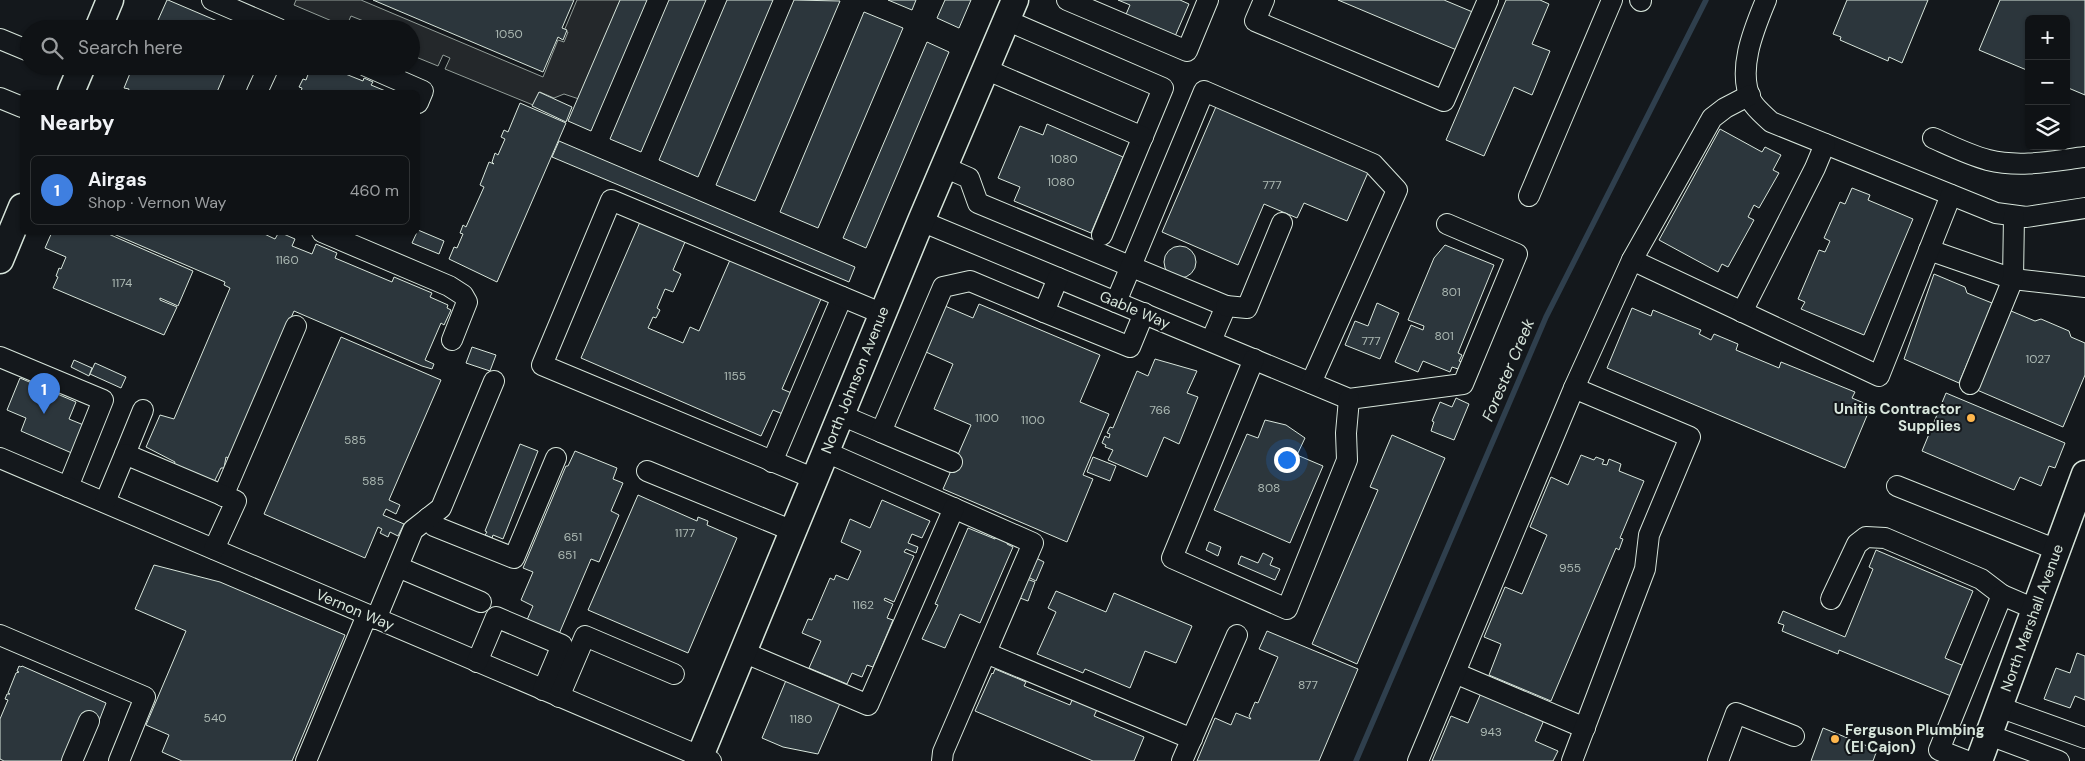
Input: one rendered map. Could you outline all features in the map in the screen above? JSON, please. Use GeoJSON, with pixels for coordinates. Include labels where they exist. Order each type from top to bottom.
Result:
{"type":"FeatureCollection","features":[{"type":"Feature","properties":{"kind":"main road"},"geometry":{"type":"LineString","coordinates":[[102,20],[110,0]]}},
{"type":"Feature","properties":{"kind":"main road","name":"North Johnson Avenue"},"geometry":{"type":"LineString","coordinates":[[703,760],[743,652],[921,221],[1011,10]]}},
{"type":"Feature","properties":{"kind":"main road"},"geometry":{"type":"LineString","coordinates":[[0,260],[20,212]]}},
{"type":"Feature","properties":{"kind":"main road","name":"North Marshall Avenue"},"geometry":{"type":"LineString","coordinates":[[1979,761],[2085,474]]}},
{"type":"Feature","properties":{"kind":"street"},"geometry":{"type":"LineString","coordinates":[[212,0],[258,20]]}},
{"type":"Feature","properties":{"kind":"street"},"geometry":{"type":"LineString","coordinates":[[1067,0],[1187,51],[1208,0]]}},
{"type":"Feature","properties":{"kind":"street"},"geometry":{"type":"LineString","coordinates":[[1264,0],[1255,21],[1444,101],[1488,0]]}},
{"type":"Feature","properties":{"kind":"street"},"geometry":{"type":"LineString","coordinates":[[1529,196],[1612,0]]}},
{"type":"Feature","properties":{"kind":"street"},"geometry":{"type":"LineString","coordinates":[[1766,0],[1751,37],[1747,62],[1747,83],[1752,102],[1771,122],[1996,213],[2026,217],[2085,208]]}},
{"type":"Feature","properties":{"kind":"street"},"geometry":{"type":"LineString","coordinates":[[1011,10],[1164,88],[1102,235]]}},
{"type":"Feature","properties":{"kind":"street"},"geometry":{"type":"LineString","coordinates":[[0,39],[20,47]]}},
{"type":"Feature","properties":{"kind":"street"},"geometry":{"type":"LineString","coordinates":[[985,70],[1144,137]]}},
{"type":"Feature","properties":{"kind":"street"},"geometry":{"type":"LineString","coordinates":[[258,90],[264,75]]}},
{"type":"Feature","properties":{"kind":"street"},"geometry":{"type":"LineString","coordinates":[[387,75],[423,91],[420,99]]}},
{"type":"Feature","properties":{"kind":"street"},"geometry":{"type":"LineString","coordinates":[[1116,302],[1204,91],[1373,164],[1397,190],[1311,383]]}},
{"type":"Feature","properties":{"kind":"street"},"geometry":{"type":"LineString","coordinates":[[1418,761],[1574,388],[1632,260],[1712,118],[1725,108],[1750,95]]}},
{"type":"Feature","properties":{"kind":"street"},"geometry":{"type":"LineString","coordinates":[[0,98],[20,106]]}},
{"type":"Feature","properties":{"kind":"street"},"geometry":{"type":"LineString","coordinates":[[1933,138],[1987,160],[2005,163],[2020,164],[2085,157]]}},
{"type":"Feature","properties":{"kind":"street"},"geometry":{"type":"LineString","coordinates":[[1742,312],[1825,144]]}},
{"type":"Feature","properties":{"kind":"street"},"geometry":{"type":"LineString","coordinates":[[944,167],[969,178],[978,203],[1226,306],[1247,308],[1282,223]]}},
{"type":"Feature","properties":{"kind":"street"},"geometry":{"type":"LineString","coordinates":[[1632,260],[1879,376],[1951,195]]}},
{"type":"Feature","properties":{"kind":"street"},"geometry":{"type":"LineString","coordinates":[[815,479],[542,365],[611,200],[883,314]]}},
{"type":"Feature","properties":{"kind":"street"},"geometry":{"type":"LineString","coordinates":[[1970,384],[2013,279],[2014,216]]}},
{"type":"Feature","properties":{"kind":"street","name":"Gable Way"},"geometry":{"type":"LineString","coordinates":[[921,221],[1349,399]]}},
{"type":"Feature","properties":{"kind":"street"},"geometry":{"type":"LineString","coordinates":[[1254,359],[1172,558],[1287,609],[1347,460],[1346,433],[1349,399],[1463,384],[1517,254],[1446,224]]}},
{"type":"Feature","properties":{"kind":"street"},"geometry":{"type":"LineString","coordinates":[[329,235],[449,286],[464,295],[467,302],[452,340]]}},
{"type":"Feature","properties":{"kind":"street"},"geometry":{"type":"LineString","coordinates":[[1929,250],[2013,279],[2085,287]]}},
{"type":"Feature","properties":{"kind":"street"},"geometry":{"type":"LineString","coordinates":[[1044,312],[1058,278]]}},
{"type":"Feature","properties":{"kind":"street"},"geometry":{"type":"LineString","coordinates":[[881,432],[943,287],[970,281],[1130,347],[1144,314]]}},
{"type":"Feature","properties":{"kind":"street"},"geometry":{"type":"LineString","coordinates":[[772,462],[842,297]]}},
{"type":"Feature","properties":{"kind":"street"},"geometry":{"type":"LineString","coordinates":[[1211,341],[1226,306]]}},
{"type":"Feature","properties":{"kind":"street"},"geometry":{"type":"LineString","coordinates":[[223,496],[296,326]]}},
{"type":"Feature","properties":{"kind":"street"},"geometry":{"type":"LineString","coordinates":[[0,357],[103,400],[68,487]]}},
{"type":"Feature","properties":{"kind":"street"},"geometry":{"type":"LineString","coordinates":[[306,761],[371,617],[398,567],[413,530],[441,508],[494,381]]}},
{"type":"Feature","properties":{"kind":"street"},"geometry":{"type":"LineString","coordinates":[[1572,761],[1645,569],[1649,535],[1690,437],[1574,388]]}},
{"type":"Feature","properties":{"kind":"street"},"geometry":{"type":"LineString","coordinates":[[104,502],[143,410]]}},
{"type":"Feature","properties":{"kind":"street"},"geometry":{"type":"LineString","coordinates":[[841,415],[952,462]]}},
{"type":"Feature","properties":{"kind":"street"},"geometry":{"type":"LineString","coordinates":[[826,452],[1033,543],[943,752],[942,761]]}},
{"type":"Feature","properties":{"kind":"street"},"geometry":{"type":"LineString","coordinates":[[125,454],[236,501],[214,549]]}},
{"type":"Feature","properties":{"kind":"street","name":"Vernon Way"},"geometry":{"type":"LineString","coordinates":[[0,458],[551,693],[703,760]]}},
{"type":"Feature","properties":{"kind":"street"},"geometry":{"type":"LineString","coordinates":[[428,518],[434,526],[514,558],[556,458]]}},
{"type":"Feature","properties":{"kind":"street"},"geometry":{"type":"LineString","coordinates":[[647,470],[793,531]]}},
{"type":"Feature","properties":{"kind":"street"},"geometry":{"type":"LineString","coordinates":[[1897,486],[2057,550]]}},
{"type":"Feature","properties":{"kind":"street"},"geometry":{"type":"LineString","coordinates":[[743,652],[868,705],[954,508]]}},
{"type":"Feature","properties":{"kind":"street"},"geometry":{"type":"LineString","coordinates":[[1831,599],[1856,544],[1866,537],[1885,538],[1981,579],[2002,595],[2036,609]]}},
{"type":"Feature","properties":{"kind":"street"},"geometry":{"type":"LineString","coordinates":[[398,567],[481,602]]}},
{"type":"Feature","properties":{"kind":"street"},"geometry":{"type":"LineString","coordinates":[[1967,761],[1937,756],[2002,595]]}},
{"type":"Feature","properties":{"kind":"street"},"geometry":{"type":"LineString","coordinates":[[477,662],[496,617],[562,645],[551,693]]}},
{"type":"Feature","properties":{"kind":"street"},"geometry":{"type":"LineString","coordinates":[[0,635],[145,697],[119,761]]}},
{"type":"Feature","properties":{"kind":"street"},"geometry":{"type":"LineString","coordinates":[[1182,761],[1237,635]]}},
{"type":"Feature","properties":{"kind":"street"},"geometry":{"type":"LineString","coordinates":[[551,693],[585,636],[674,674]]}},
{"type":"Feature","properties":{"kind":"street"},"geometry":{"type":"LineString","coordinates":[[986,653],[1192,739]]}},
{"type":"Feature","properties":{"kind":"street"},"geometry":{"type":"LineString","coordinates":[[1455,673],[1585,728]]}},
{"type":"Feature","properties":{"kind":"street"},"geometry":{"type":"LineString","coordinates":[[1999,707],[2085,738]]}},
{"type":"Feature","properties":{"kind":"street"},"geometry":{"type":"LineString","coordinates":[[1718,761],[1736,713],[1794,736]]}},
{"type":"Feature","properties":{"kind":"street"},"geometry":{"type":"LineString","coordinates":[[72,761],[89,721]]}},
{"type":"Feature","properties":{"kind":"street"},"geometry":{"type":"LineString","coordinates":[[1989,735],[2059,761]]}},
{"type":"Feature","properties":{"kind":"shaded area"},"geometry":{"type":"Polygon","coordinates":[[[296,0],[361,0],[408,20],[361,20],[351,16],[349,20],[329,20],[294,5],[296,0]]]}},
{"type":"Feature","properties":{"kind":"shaded area"},"geometry":{"type":"Polygon","coordinates":[[[577,0],[621,0],[579,99],[564,94],[554,98],[540,92],[533,105],[445,69],[450,58],[443,55],[438,66],[420,59],[420,25],[543,77],[558,40],[564,42],[568,32],[564,31],[577,0]]]}},
{"type":"Feature","properties":{"kind":"building"},"geometry":{"type":"Polygon","coordinates":[[[168,0],[215,20],[158,20],[168,0]]]}},
{"type":"Feature","properties":{"kind":"building"},"geometry":{"type":"Polygon","coordinates":[[[373,0],[574,0],[562,28],[567,30],[563,40],[558,37],[543,72],[373,0]]]}},
{"type":"Feature","properties":{"kind":"building"},"geometry":{"type":"Polygon","coordinates":[[[620,0],[647,0],[591,131],[568,121],[620,0]]]}},
{"type":"Feature","properties":{"kind":"building"},"geometry":{"type":"Polygon","coordinates":[[[669,0],[706,0],[641,152],[610,139],[669,0]]]}},
{"type":"Feature","properties":{"kind":"building"},"geometry":{"type":"Polygon","coordinates":[[[727,0],[773,0],[698,177],[659,160],[727,0]]]}},
{"type":"Feature","properties":{"kind":"building"},"geometry":{"type":"Polygon","coordinates":[[[794,0],[840,1],[755,201],[716,185],[794,0]]]}},
{"type":"Feature","properties":{"kind":"building"},"geometry":{"type":"Polygon","coordinates":[[[888,0],[916,0],[912,10],[888,0]]]}},
{"type":"Feature","properties":{"kind":"building"},"geometry":{"type":"Polygon","coordinates":[[[945,0],[971,0],[959,28],[937,18],[945,0]]]}},
{"type":"Feature","properties":{"kind":"building"},"geometry":{"type":"Polygon","coordinates":[[[1118,0],[1180,0],[1189,4],[1173,41],[1124,19],[1130,5],[1118,0]]]}},
{"type":"Feature","properties":{"kind":"building"},"geometry":{"type":"Polygon","coordinates":[[[1338,0],[1444,0],[1475,13],[1459,51],[1338,0]]]}},
{"type":"Feature","properties":{"kind":"building"},"geometry":{"type":"Polygon","coordinates":[[[1506,0],[1540,0],[1549,4],[1532,44],[1550,51],[1532,95],[1514,87],[1484,156],[1446,140],[1506,0]]]}},
{"type":"Feature","properties":{"kind":"building"},"geometry":{"type":"Polygon","coordinates":[[[1847,0],[1928,0],[1902,63],[1889,57],[1888,61],[1840,40],[1841,37],[1833,34],[1847,0]]]}},
{"type":"Feature","properties":{"kind":"building"},"geometry":{"type":"Polygon","coordinates":[[[2000,0],[2085,0],[2085,95],[2070,89],[2070,15],[2025,15],[2025,69],[1979,50],[2000,0]]]}},
{"type":"Feature","properties":{"kind":"building"},"geometry":{"type":"Polygon","coordinates":[[[864,12],[903,28],[818,228],[780,212],[864,12]]]}},
{"type":"Feature","properties":{"kind":"building"},"geometry":{"type":"Polygon","coordinates":[[[927,42],[949,52],[866,248],[843,238],[927,42]]]}},
{"type":"Feature","properties":{"kind":"building"},"geometry":{"type":"Polygon","coordinates":[[[129,75],[224,75],[218,90],[129,90],[124,88],[129,75]]]}},
{"type":"Feature","properties":{"kind":"building"},"geometry":{"type":"Polygon","coordinates":[[[308,75],[348,75],[363,81],[364,78],[373,82],[371,85],[383,90],[302,90],[302,88],[299,87],[303,79],[306,80],[308,75]]]}},
{"type":"Feature","properties":{"kind":"building"},"geometry":{"type":"Polygon","coordinates":[[[539,92],[572,107],[566,122],[532,106],[539,92]]]}},
{"type":"Feature","properties":{"kind":"building"},"geometry":{"type":"Polygon","coordinates":[[[1218,102],[1370,168],[1347,221],[1304,203],[1297,218],[1264,204],[1238,265],[1162,232],[1218,102]]]}},
{"type":"Feature","properties":{"kind":"building"},"geometry":{"type":"Polygon","coordinates":[[[520,103],[566,123],[497,282],[449,259],[454,247],[457,248],[463,234],[460,233],[463,225],[466,227],[484,187],[480,185],[489,162],[494,164],[492,162],[495,153],[498,155],[505,139],[501,137],[504,130],[508,132],[520,103]]]}},
{"type":"Feature","properties":{"kind":"building"},"geometry":{"type":"Polygon","coordinates":[[[1047,124],[1123,157],[1091,233],[1014,201],[1020,187],[998,178],[1020,126],[1043,135],[1047,124]]]}},
{"type":"Feature","properties":{"kind":"building"},"geometry":{"type":"Polygon","coordinates":[[[1720,129],[1762,152],[1765,147],[1781,155],[1773,170],[1779,173],[1759,208],[1754,205],[1748,217],[1754,220],[1728,267],[1722,264],[1718,272],[1659,240],[1720,129]]]}},
{"type":"Feature","properties":{"kind":"building"},"geometry":{"type":"Polygon","coordinates":[[[559,141],[855,267],[849,282],[552,157],[559,141]]]}},
{"type":"Feature","properties":{"kind":"building"},"geometry":{"type":"Polygon","coordinates":[[[1852,188],[1870,195],[1868,200],[1913,219],[1864,335],[1801,309],[1805,302],[1798,299],[1819,250],[1825,252],[1830,241],[1824,238],[1840,202],[1845,204],[1852,188]]]}},
{"type":"Feature","properties":{"kind":"building"},"geometry":{"type":"Polygon","coordinates":[[[640,222],[685,242],[673,270],[681,274],[673,292],[665,289],[657,308],[660,310],[656,318],[653,317],[648,328],[683,343],[690,327],[699,331],[730,260],[821,299],[782,389],[794,394],[785,415],[773,410],[761,436],[581,358],[640,222]]]}},
{"type":"Feature","properties":{"kind":"building"},"geometry":{"type":"Polygon","coordinates":[[[420,231],[444,241],[439,254],[412,243],[416,235],[420,235],[420,231]]]}},
{"type":"Feature","properties":{"kind":"building"},"geometry":{"type":"Polygon","coordinates":[[[51,235],[111,235],[193,271],[178,306],[160,298],[160,300],[177,307],[164,335],[53,288],[58,277],[56,276],[59,268],[61,269],[66,257],[45,248],[51,235]]]}},
{"type":"Feature","properties":{"kind":"building"},"geometry":{"type":"Polygon","coordinates":[[[116,235],[266,235],[275,239],[277,235],[286,235],[295,239],[292,246],[312,254],[316,244],[337,253],[335,258],[392,282],[394,277],[432,293],[430,297],[448,305],[447,308],[451,310],[444,325],[441,323],[425,360],[434,364],[432,369],[294,311],[231,459],[226,457],[224,468],[221,468],[214,482],[174,465],[175,462],[146,447],[160,415],[174,419],[230,288],[224,285],[225,282],[116,235]]]}},
{"type":"Feature","properties":{"kind":"building"},"geometry":{"type":"Polygon","coordinates":[[[1445,245],[1494,265],[1458,353],[1462,355],[1459,361],[1462,362],[1458,369],[1452,367],[1450,372],[1423,361],[1418,372],[1395,362],[1411,325],[1423,330],[1424,326],[1408,320],[1434,258],[1445,245]]]}},
{"type":"Feature","properties":{"kind":"building"},"geometry":{"type":"Polygon","coordinates":[[[1180,246],[1192,250],[1196,262],[1192,274],[1180,278],[1168,274],[1164,262],[1168,250],[1180,246]]]}},
{"type":"Feature","properties":{"kind":"building"},"geometry":{"type":"Polygon","coordinates":[[[1934,274],[1965,287],[1967,293],[1992,303],[1987,321],[1985,321],[1959,383],[1904,359],[1934,274]]]}},
{"type":"Feature","properties":{"kind":"building"},"geometry":{"type":"Polygon","coordinates":[[[1377,303],[1399,313],[1380,359],[1345,345],[1355,321],[1368,326],[1377,303]]]}},
{"type":"Feature","properties":{"kind":"building"},"geometry":{"type":"Polygon","coordinates":[[[979,304],[1100,355],[1080,402],[1109,414],[1083,475],[1093,479],[1067,542],[943,489],[971,425],[934,409],[953,364],[926,352],[945,306],[973,318],[979,304]]]}},
{"type":"Feature","properties":{"kind":"building"},"geometry":{"type":"Polygon","coordinates":[[[1632,308],[1651,316],[1653,310],[1701,330],[1699,334],[1711,340],[1714,334],[1738,344],[1736,350],[1779,368],[1781,362],[1855,392],[1852,398],[1871,406],[1845,468],[1607,368],[1632,308]]]}},
{"type":"Feature","properties":{"kind":"building"},"geometry":{"type":"Polygon","coordinates":[[[2011,311],[2035,321],[2041,319],[2069,331],[2071,337],[2085,343],[2085,375],[2063,427],[1977,390],[2011,311]]]}},
{"type":"Feature","properties":{"kind":"building"},"geometry":{"type":"Polygon","coordinates":[[[341,337],[441,380],[389,500],[400,505],[396,514],[386,509],[383,515],[404,524],[398,536],[390,532],[388,537],[380,533],[382,529],[378,527],[365,558],[264,514],[341,337]]]}},
{"type":"Feature","properties":{"kind":"building"},"geometry":{"type":"Polygon","coordinates":[[[472,347],[496,355],[490,371],[466,363],[472,347]]]}},
{"type":"Feature","properties":{"kind":"building"},"geometry":{"type":"Polygon","coordinates":[[[1155,359],[1197,371],[1187,393],[1198,397],[1179,444],[1164,437],[1147,477],[1108,460],[1113,450],[1105,447],[1106,445],[1102,443],[1105,436],[1109,438],[1110,434],[1107,433],[1110,427],[1113,428],[1137,371],[1148,376],[1155,359]]]}},
{"type":"Feature","properties":{"kind":"building"},"geometry":{"type":"Polygon","coordinates":[[[74,360],[92,368],[89,376],[71,367],[74,360]]]}},
{"type":"Feature","properties":{"kind":"building"},"geometry":{"type":"Polygon","coordinates":[[[95,363],[126,377],[121,388],[90,374],[95,363]]]}},
{"type":"Feature","properties":{"kind":"building"},"geometry":{"type":"Polygon","coordinates":[[[20,378],[76,402],[69,419],[86,426],[74,454],[21,431],[26,418],[7,410],[20,378]]]}},
{"type":"Feature","properties":{"kind":"building","name":"Unitis Contractor Supplies"},"geometry":{"type":"Polygon","coordinates":[[[1946,393],[2065,443],[2055,468],[2049,466],[2041,486],[2020,477],[2014,490],[1922,451],[1946,393]]]}},
{"type":"Feature","properties":{"kind":"building"},"geometry":{"type":"Polygon","coordinates":[[[1456,398],[1469,404],[1454,440],[1431,431],[1434,422],[1432,421],[1440,402],[1452,407],[1456,398]]]}},
{"type":"Feature","properties":{"kind":"building"},"geometry":{"type":"Polygon","coordinates":[[[1265,420],[1286,425],[1305,438],[1297,455],[1323,466],[1290,543],[1214,510],[1247,434],[1258,438],[1265,420]]]}},
{"type":"Feature","properties":{"kind":"building"},"geometry":{"type":"Polygon","coordinates":[[[1392,435],[1445,458],[1357,664],[1312,644],[1378,490],[1370,487],[1392,435]]]}},
{"type":"Feature","properties":{"kind":"building"},"geometry":{"type":"Polygon","coordinates":[[[520,444],[538,451],[503,539],[493,535],[492,538],[485,535],[487,532],[485,531],[520,444]]]}},
{"type":"Feature","properties":{"kind":"building"},"geometry":{"type":"Polygon","coordinates":[[[575,451],[617,468],[613,479],[623,483],[611,511],[619,515],[599,562],[591,559],[559,634],[527,620],[533,606],[521,600],[533,572],[523,568],[566,466],[568,466],[575,451]]]}},
{"type":"Feature","properties":{"kind":"building"},"geometry":{"type":"Polygon","coordinates":[[[1581,455],[1594,460],[1596,457],[1604,460],[1602,464],[1607,465],[1609,459],[1621,464],[1619,471],[1644,481],[1620,538],[1623,539],[1619,550],[1616,548],[1551,701],[1489,675],[1501,644],[1484,637],[1505,587],[1522,594],[1547,535],[1530,527],[1551,477],[1568,485],[1581,455]]]}},
{"type":"Feature","properties":{"kind":"building"},"geometry":{"type":"Polygon","coordinates":[[[1093,457],[1116,466],[1110,481],[1087,472],[1093,457]]]}},
{"type":"Feature","properties":{"kind":"building"},"geometry":{"type":"Polygon","coordinates":[[[638,495],[697,521],[698,517],[708,521],[707,525],[737,538],[688,653],[588,610],[638,495]]]}},
{"type":"Feature","properties":{"kind":"building"},"geometry":{"type":"Polygon","coordinates":[[[882,500],[930,521],[922,538],[912,534],[908,543],[918,547],[916,553],[906,549],[904,552],[914,556],[894,602],[885,598],[884,600],[893,604],[887,618],[893,620],[873,667],[867,665],[862,677],[852,673],[847,684],[809,668],[821,641],[802,633],[808,619],[812,620],[830,578],[834,580],[836,575],[848,580],[861,551],[841,542],[850,519],[870,528],[882,500]]]}},
{"type":"Feature","properties":{"kind":"building"},"geometry":{"type":"Polygon","coordinates":[[[968,528],[995,539],[999,531],[1010,535],[1007,544],[1013,547],[980,623],[960,614],[945,648],[922,639],[938,605],[935,604],[968,528]]]}},
{"type":"Feature","properties":{"kind":"building"},"geometry":{"type":"Polygon","coordinates":[[[1209,542],[1221,547],[1218,556],[1206,550],[1209,542]]]}},
{"type":"Feature","properties":{"kind":"building"},"geometry":{"type":"Polygon","coordinates":[[[1876,550],[1973,591],[1945,658],[1964,666],[1951,696],[1839,650],[1838,654],[1782,631],[1784,625],[1778,623],[1783,611],[1845,637],[1873,569],[1869,567],[1876,550]]]}},
{"type":"Feature","properties":{"kind":"building"},"geometry":{"type":"Polygon","coordinates":[[[1263,553],[1273,558],[1270,565],[1280,569],[1275,580],[1238,564],[1241,556],[1258,563],[1263,553]]]}},
{"type":"Feature","properties":{"kind":"building"},"geometry":{"type":"Polygon","coordinates":[[[1036,558],[1044,562],[1036,581],[1028,577],[1036,558]]]}},
{"type":"Feature","properties":{"kind":"building"},"geometry":{"type":"Polygon","coordinates":[[[154,565],[220,582],[345,635],[292,761],[182,761],[162,752],[169,735],[146,725],[186,631],[135,609],[154,565]]]}},
{"type":"Feature","properties":{"kind":"building"},"geometry":{"type":"Polygon","coordinates":[[[1027,579],[1035,582],[1028,601],[1020,598],[1027,579]]]}},
{"type":"Feature","properties":{"kind":"building"},"geometry":{"type":"Polygon","coordinates":[[[1056,591],[1106,612],[1114,593],[1192,626],[1176,663],[1145,651],[1130,688],[1085,669],[1083,673],[1037,654],[1056,612],[1048,608],[1056,591]]]}},
{"type":"Feature","properties":{"kind":"building"},"geometry":{"type":"Polygon","coordinates":[[[1267,631],[1358,669],[1319,761],[1197,761],[1215,718],[1231,725],[1236,713],[1251,719],[1249,716],[1255,702],[1258,703],[1278,657],[1259,649],[1267,631]]]}},
{"type":"Feature","properties":{"kind":"building"},"geometry":{"type":"Polygon","coordinates":[[[2077,653],[2085,656],[2085,700],[2075,696],[2070,708],[2044,699],[2056,668],[2070,673],[2077,653]]]}},
{"type":"Feature","properties":{"kind":"building"},"geometry":{"type":"Polygon","coordinates":[[[19,666],[106,703],[99,721],[82,714],[62,761],[4,761],[0,759],[0,719],[8,700],[5,699],[7,694],[10,694],[8,693],[16,673],[19,672],[17,671],[19,666]]]}},
{"type":"Feature","properties":{"kind":"building"},"geometry":{"type":"Polygon","coordinates":[[[995,669],[1026,682],[1024,686],[1070,705],[1076,690],[1101,701],[1094,716],[1144,737],[1134,761],[1093,761],[975,711],[995,669]]]}},
{"type":"Feature","properties":{"kind":"building"},"geometry":{"type":"Polygon","coordinates":[[[787,678],[841,701],[818,754],[783,747],[762,738],[787,678]]]}},
{"type":"Feature","properties":{"kind":"building"},"geometry":{"type":"Polygon","coordinates":[[[1481,693],[1544,720],[1535,741],[1558,751],[1553,761],[1432,761],[1451,716],[1468,723],[1481,693]]]}},
{"type":"Feature","properties":{"kind":"building","name":"Ferguson Plumbing (El Cajon)"},"geometry":{"type":"Polygon","coordinates":[[[1823,728],[1877,750],[1873,761],[1811,761],[1823,728]]]}},
{"type":"Feature","properties":{"kind":"waterway","name":"Forester Creek"},"geometry":{"type":"LineString","coordinates":[[1356,761],[1546,317],[1706,0]]}},
{"type":"Feature","properties":{"kind":"place","name":"Airgas"},"geometry":{"type":"Point","coordinates":[44,414]}},
{"type":"Feature","properties":{"kind":"place","name":"Unitis Contractor Supplies"},"geometry":{"type":"Point","coordinates":[1971,418]}},
{"type":"Feature","properties":{"kind":"place","name":"Ferguson Plumbing (El Cajon)"},"geometry":{"type":"Point","coordinates":[1835,739]}}]}
